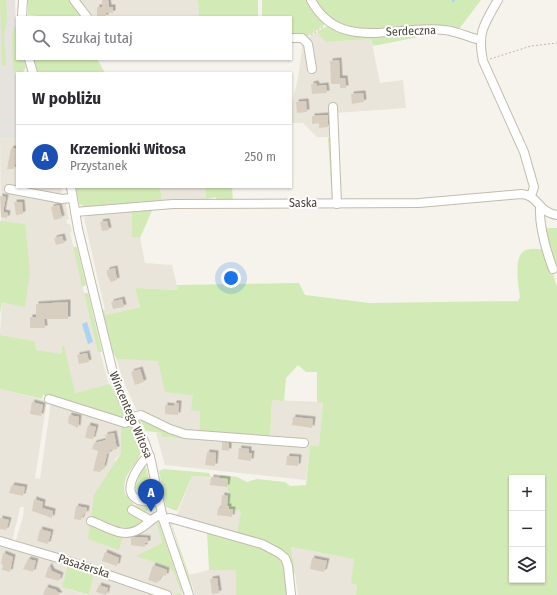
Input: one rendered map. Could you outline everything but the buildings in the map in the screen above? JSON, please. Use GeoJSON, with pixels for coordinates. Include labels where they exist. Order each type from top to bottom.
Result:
{"type":"FeatureCollection","features":[{"type":"Feature","properties":{"kind":"street"},"geometry":{"type":"LineString","coordinates":[[22,16],[23,0]]}},
{"type":"Feature","properties":{"kind":"street"},"geometry":{"type":"LineString","coordinates":[[74,0],[86,16]]}},
{"type":"Feature","properties":{"kind":"street","name":"Serdeczna"},"geometry":{"type":"LineString","coordinates":[[311,0],[318,11],[329,23],[338,28],[354,32],[444,30],[480,40]]}},
{"type":"Feature","properties":{"kind":"street"},"geometry":{"type":"LineString","coordinates":[[498,0],[486,20],[480,40],[483,61],[524,152],[534,187],[531,196],[545,213],[557,215]]}},
{"type":"Feature","properties":{"kind":"street"},"geometry":{"type":"LineString","coordinates":[[292,38],[304,39],[309,48],[312,69]]}},
{"type":"Feature","properties":{"kind":"street"},"geometry":{"type":"LineString","coordinates":[[29,60],[33,72]]}},
{"type":"Feature","properties":{"kind":"street"},"geometry":{"type":"LineString","coordinates":[[333,107],[337,204]]}},
{"type":"Feature","properties":{"kind":"street","name":"Wincentego Witosa"},"geometry":{"type":"LineString","coordinates":[[71,188],[75,212],[113,373],[122,400],[142,433],[150,456],[163,517],[188,595]]}},
{"type":"Feature","properties":{"kind":"street"},"geometry":{"type":"LineString","coordinates":[[9,189],[62,199],[72,198]]}},
{"type":"Feature","properties":{"kind":"street","name":"Saska"},"geometry":{"type":"LineString","coordinates":[[75,212],[150,205],[419,203],[521,194],[531,196]]}},
{"type":"Feature","properties":{"kind":"street"},"geometry":{"type":"LineString","coordinates":[[540,207],[540,215],[548,254],[553,269]]}},
{"type":"Feature","properties":{"kind":"street"},"geometry":{"type":"LineString","coordinates":[[49,399],[126,422],[141,415],[170,429],[185,434],[304,443]]}},
{"type":"Feature","properties":{"kind":"street"},"geometry":{"type":"LineString","coordinates":[[150,456],[143,461],[132,479],[130,489],[133,497],[139,501],[159,501]]}},
{"type":"Feature","properties":{"kind":"street"},"geometry":{"type":"LineString","coordinates":[[132,510],[150,520]]}},
{"type":"Feature","properties":{"kind":"street"},"geometry":{"type":"LineString","coordinates":[[91,521],[113,531],[125,533],[137,531],[150,520],[163,517],[262,544],[285,558],[288,566],[291,595]]}},
{"type":"Feature","properties":{"kind":"street","name":"Pasażerska"},"geometry":{"type":"LineString","coordinates":[[0,541],[68,561],[167,595]]}},
{"type":"Feature","properties":{"kind":"path"},"geometry":{"type":"LineString","coordinates":[[304,39],[329,23]]}},
{"type":"Feature","properties":{"kind":"path"},"geometry":{"type":"LineString","coordinates":[[483,61],[531,46],[557,43]]}},
{"type":"Feature","properties":{"kind":"shaded area"},"geometry":{"type":"Polygon","coordinates":[[[0,0],[15,0],[16,60],[17,60],[23,72],[16,72],[16,139],[0,138],[0,0]]]}},
{"type":"Feature","properties":{"kind":"shaded area"},"geometry":{"type":"Polygon","coordinates":[[[79,0],[198,0],[199,16],[91,16],[79,0]]]}},
{"type":"Feature","properties":{"kind":"shaded area"},"geometry":{"type":"Polygon","coordinates":[[[317,32],[327,42],[371,39],[380,83],[403,80],[406,108],[336,113],[336,137],[317,137],[303,123],[292,123],[292,103],[298,78],[303,41],[317,32]]]}},
{"type":"Feature","properties":{"kind":"shaded area"},"geometry":{"type":"Polygon","coordinates":[[[0,117],[16,119],[16,135],[0,134],[0,117]]]}},
{"type":"Feature","properties":{"kind":"shaded area"},"geometry":{"type":"Polygon","coordinates":[[[0,138],[16,139],[16,188],[61,188],[61,196],[65,201],[69,219],[66,220],[67,224],[70,224],[72,231],[70,232],[83,289],[109,385],[75,393],[62,355],[36,350],[35,341],[0,335],[2,302],[0,138]]]}},
{"type":"Feature","properties":{"kind":"shaded area"},"geometry":{"type":"Polygon","coordinates":[[[160,188],[205,188],[206,199],[162,200],[160,188]]]}},
{"type":"Feature","properties":{"kind":"shaded area"},"geometry":{"type":"Polygon","coordinates":[[[132,210],[132,237],[140,238],[145,263],[172,265],[178,290],[135,288],[140,307],[106,315],[84,218],[90,213],[109,214],[111,212],[132,210]]]}},
{"type":"Feature","properties":{"kind":"shaded area"},"geometry":{"type":"Polygon","coordinates":[[[117,360],[158,360],[193,395],[200,411],[199,434],[173,428],[137,411],[122,378],[117,360]]]}},
{"type":"Feature","properties":{"kind":"shaded area"},"geometry":{"type":"Polygon","coordinates":[[[0,389],[47,401],[35,478],[40,479],[51,402],[121,424],[121,453],[115,459],[123,535],[156,521],[162,543],[137,556],[169,567],[173,571],[181,594],[173,595],[121,576],[18,543],[16,540],[23,517],[24,507],[20,507],[12,542],[0,538],[0,389]]]}},
{"type":"Feature","properties":{"kind":"shaded area"},"geometry":{"type":"Polygon","coordinates":[[[272,400],[323,402],[319,447],[310,446],[306,480],[165,465],[156,433],[162,433],[163,437],[228,442],[229,439],[270,441],[272,400]]]}},
{"type":"Feature","properties":{"kind":"shaded area"},"geometry":{"type":"Polygon","coordinates":[[[192,476],[228,479],[227,487],[230,496],[229,509],[241,511],[238,535],[176,517],[192,476]]]}},
{"type":"Feature","properties":{"kind":"shaded area"},"geometry":{"type":"Polygon","coordinates":[[[0,544],[60,562],[60,565],[68,564],[62,587],[86,595],[0,595],[0,544]]]}},
{"type":"Feature","properties":{"kind":"shaded area"},"geometry":{"type":"Polygon","coordinates":[[[291,547],[355,559],[351,584],[357,585],[356,595],[298,595],[291,547]]]}},
{"type":"Feature","properties":{"kind":"shaded area"},"geometry":{"type":"Polygon","coordinates":[[[209,570],[237,570],[236,594],[238,595],[195,595],[189,575],[209,570]]]}},
{"type":"Feature","properties":{"kind":"shaded area"},"geometry":{"type":"Polygon","coordinates":[[[94,574],[159,595],[89,595],[94,574]]]}},
{"type":"Feature","properties":{"kind":"green space"},"geometry":{"type":"Polygon","coordinates":[[[0,0],[6,0],[7,19],[4,35],[6,65],[2,65],[0,0]]]}},
{"type":"Feature","properties":{"kind":"green space"},"geometry":{"type":"Polygon","coordinates":[[[28,0],[71,0],[78,13],[83,14],[83,16],[28,16],[28,0]]]}},
{"type":"Feature","properties":{"kind":"green space"},"geometry":{"type":"Polygon","coordinates":[[[198,0],[258,0],[258,16],[199,16],[198,0]]]}},
{"type":"Feature","properties":{"kind":"green space"},"geometry":{"type":"Polygon","coordinates":[[[262,0],[309,0],[327,23],[305,38],[292,36],[292,16],[262,16],[262,0]]]}},
{"type":"Feature","properties":{"kind":"green space"},"geometry":{"type":"Polygon","coordinates":[[[313,0],[481,0],[459,29],[359,31],[338,27],[313,0]]]}},
{"type":"Feature","properties":{"kind":"green space"},"geometry":{"type":"Polygon","coordinates":[[[329,25],[337,29],[444,32],[373,46],[371,39],[326,42],[317,32],[329,25]]]}},
{"type":"Feature","properties":{"kind":"green space"},"geometry":{"type":"Polygon","coordinates":[[[14,27],[16,27],[16,60],[24,60],[26,67],[24,72],[13,71],[12,38],[14,27]]]}},
{"type":"Feature","properties":{"kind":"green space"},"geometry":{"type":"Polygon","coordinates":[[[34,60],[98,60],[104,72],[38,72],[34,60]]]}},
{"type":"Feature","properties":{"kind":"green space"},"geometry":{"type":"Polygon","coordinates":[[[332,137],[333,199],[332,200],[328,138],[332,137]]]}},
{"type":"Feature","properties":{"kind":"green space"},"geometry":{"type":"Polygon","coordinates":[[[76,188],[160,188],[162,200],[198,199],[197,201],[89,208],[79,204],[76,188]]]}},
{"type":"Feature","properties":{"kind":"green space"},"geometry":{"type":"Polygon","coordinates":[[[205,188],[232,188],[233,202],[217,202],[216,197],[206,199],[205,188]]]}},
{"type":"Feature","properties":{"kind":"green space"},"geometry":{"type":"Polygon","coordinates":[[[154,206],[140,238],[132,237],[132,210],[111,212],[109,214],[112,210],[154,206]]]}},
{"type":"Feature","properties":{"kind":"green space"},"geometry":{"type":"Polygon","coordinates":[[[0,221],[25,224],[30,272],[25,307],[2,302],[0,314],[0,221]]]}},
{"type":"Feature","properties":{"kind":"green space"},"geometry":{"type":"Polygon","coordinates":[[[544,228],[557,228],[557,270],[555,270],[544,228]]]}},
{"type":"Feature","properties":{"kind":"green space"},"geometry":{"type":"Polygon","coordinates":[[[73,247],[77,247],[86,285],[82,287],[73,247]]]}},
{"type":"Feature","properties":{"kind":"green space"},"geometry":{"type":"Polygon","coordinates":[[[545,249],[557,287],[557,595],[356,595],[357,585],[351,584],[354,559],[291,547],[295,573],[291,572],[286,557],[176,517],[194,521],[237,535],[241,511],[229,509],[229,506],[227,506],[228,496],[230,496],[227,487],[228,479],[219,478],[221,475],[237,477],[247,482],[257,479],[285,482],[290,486],[306,485],[310,446],[319,446],[323,403],[317,402],[317,372],[306,372],[298,365],[286,378],[284,401],[272,400],[270,439],[199,434],[200,411],[191,410],[193,395],[165,392],[158,361],[117,360],[113,352],[103,311],[104,309],[106,315],[140,307],[135,288],[178,290],[177,285],[299,283],[305,295],[370,303],[518,301],[520,297],[517,272],[519,258],[526,250],[545,249]]]}},
{"type":"Feature","properties":{"kind":"green space"},"geometry":{"type":"Polygon","coordinates":[[[84,293],[88,293],[102,352],[98,352],[84,293]]]}},
{"type":"Feature","properties":{"kind":"green space"},"geometry":{"type":"Polygon","coordinates":[[[0,335],[35,341],[36,350],[62,354],[62,346],[64,346],[75,393],[110,384],[128,420],[48,396],[43,395],[42,399],[0,389],[0,335]]]}},
{"type":"Feature","properties":{"kind":"green space"},"geometry":{"type":"Polygon","coordinates":[[[139,418],[169,431],[229,440],[229,442],[162,437],[162,433],[146,431],[139,418]]]}},
{"type":"Feature","properties":{"kind":"green space"},"geometry":{"type":"Polygon","coordinates":[[[121,423],[132,426],[141,446],[138,459],[125,480],[125,494],[134,505],[148,508],[146,513],[153,516],[143,517],[145,523],[128,532],[91,519],[94,495],[121,453],[121,423]]]}},
{"type":"Feature","properties":{"kind":"green space"},"geometry":{"type":"Polygon","coordinates":[[[146,467],[151,489],[144,497],[137,493],[135,487],[142,468],[146,467]]]}},
{"type":"Feature","properties":{"kind":"green space"},"geometry":{"type":"Polygon","coordinates":[[[164,469],[209,473],[211,477],[192,476],[177,511],[166,507],[159,471],[164,469]]]}},
{"type":"Feature","properties":{"kind":"green space"},"geometry":{"type":"Polygon","coordinates":[[[158,520],[182,595],[173,595],[181,593],[173,571],[169,567],[136,556],[162,543],[156,521],[158,520]]]}},
{"type":"Feature","properties":{"kind":"green space"},"geometry":{"type":"Polygon","coordinates":[[[170,521],[255,544],[283,560],[288,595],[236,595],[236,570],[209,570],[207,532],[175,523],[172,525],[189,575],[193,592],[170,521]]]}},
{"type":"Feature","properties":{"kind":"green space"},"geometry":{"type":"Polygon","coordinates":[[[90,522],[123,535],[119,550],[88,539],[90,522]]]}},
{"type":"Feature","properties":{"kind":"green space"},"geometry":{"type":"Polygon","coordinates":[[[68,564],[94,574],[89,595],[62,587],[68,564]]]}},
{"type":"Feature","properties":{"kind":"water"},"geometry":{"type":"Polygon","coordinates":[[[87,322],[93,342],[88,344],[82,324],[87,322]]]}},
{"type":"Feature","properties":{"kind":"place","name":"Krzemionki Witosa"},"geometry":{"type":"Point","coordinates":[151,512]}}]}
